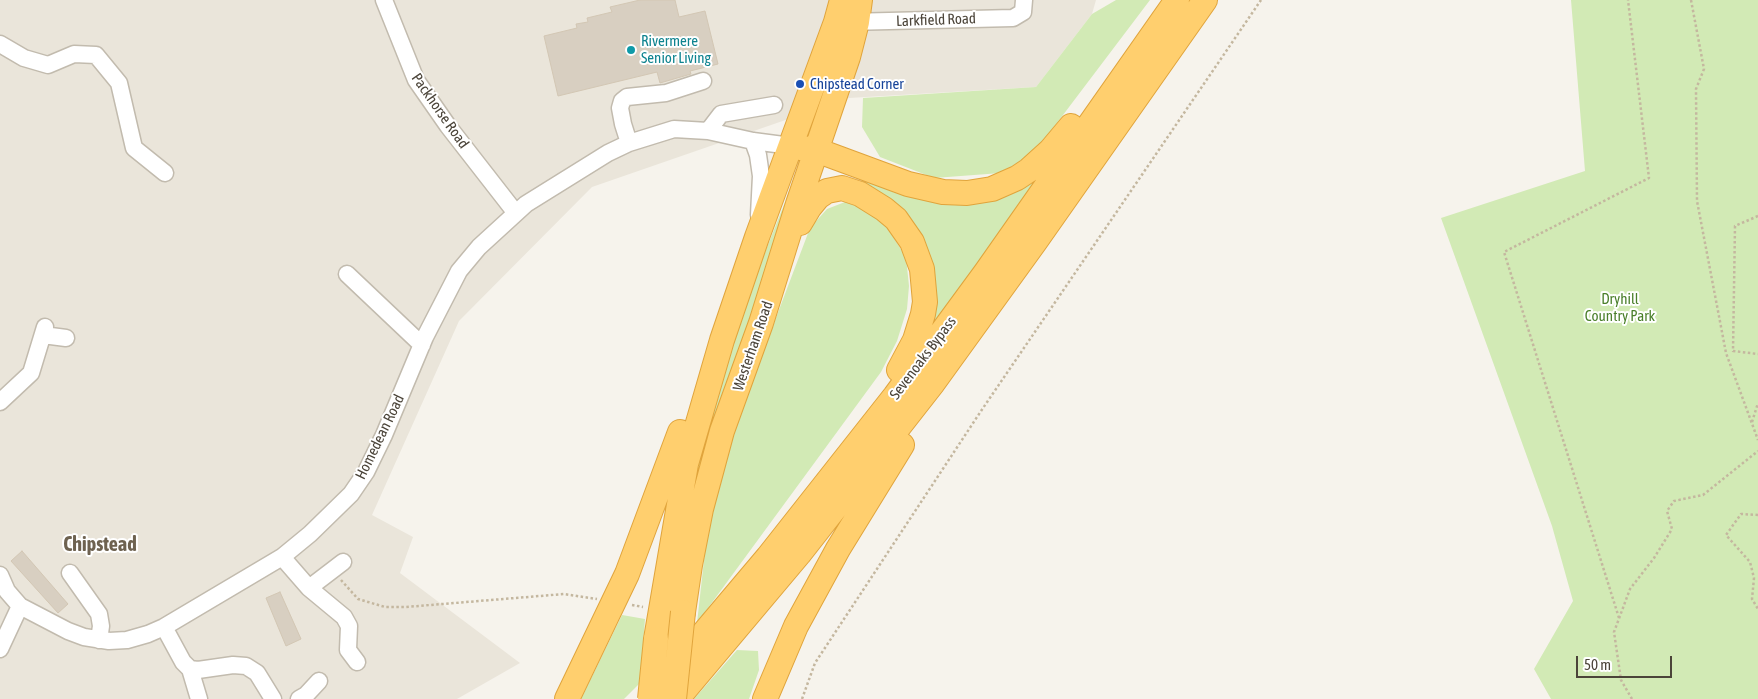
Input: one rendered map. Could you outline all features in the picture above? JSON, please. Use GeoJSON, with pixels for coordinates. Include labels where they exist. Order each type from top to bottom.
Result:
{"type":"FeatureCollection","features":[{"type":"Feature","properties":{"kind":"highway","name":"Sevenoaks Bypass"},"geometry":{"type":"LineString","coordinates":[[675,699],[749,615],[844,498],[969,334],[1205,0]]}},
{"type":"Feature","properties":{"kind":"highway","name":"Sevenoaks Bypass"},"geometry":{"type":"LineString","coordinates":[[649,699],[858,444],[956,314],[1171,9]]}},
{"type":"Feature","properties":{"kind":"highway"},"geometry":{"type":"LineString","coordinates":[[791,146],[816,150],[891,178],[943,192],[979,192],[1005,185],[1029,170],[1050,151],[1119,63],[1171,9]]}},
{"type":"Feature","properties":{"kind":"highway","name":"Westerham Road"},"geometry":{"type":"LineString","coordinates":[[675,699],[672,610],[686,464],[722,340],[757,237],[791,146],[849,11]]}},
{"type":"Feature","properties":{"kind":"highway","name":"Westerham Road"},"geometry":{"type":"LineString","coordinates":[[649,699],[656,639],[672,610],[690,565],[701,508],[722,431],[761,323],[816,150],[848,57],[849,11]]}},
{"type":"Feature","properties":{"kind":"highway"},"geometry":{"type":"LineString","coordinates":[[783,256],[808,208],[818,197],[826,191],[835,189],[850,190],[872,200],[896,219],[912,242],[922,269],[925,290],[920,327],[906,359],[799,518]]}},
{"type":"Feature","properties":{"kind":"highway"},"geometry":{"type":"LineString","coordinates":[[765,699],[796,626],[838,549],[969,334]]}},
{"type":"Feature","properties":{"kind":"highway"},"geometry":{"type":"LineString","coordinates":[[567,699],[614,602],[650,514],[695,392],[722,340]]}},
{"type":"Feature","properties":{"kind":"street","name":"Packhorse Road"},"geometry":{"type":"LineString","coordinates":[[384,0],[416,80],[448,126],[515,212]]}},
{"type":"Feature","properties":{"kind":"street","name":"Larkfield Road"},"geometry":{"type":"LineString","coordinates":[[849,11],[1013,18],[1023,12],[1024,0]]}},
{"type":"Feature","properties":{"kind":"street"},"geometry":{"type":"LineString","coordinates":[[0,44],[24,58],[48,65],[74,54],[96,55],[119,83],[134,148],[165,173]]}},
{"type":"Feature","properties":{"kind":"street"},"geometry":{"type":"LineString","coordinates":[[703,81],[666,92],[627,97],[622,101],[620,108],[629,144],[674,129],[708,131],[753,141],[791,146]]}},
{"type":"Feature","properties":{"kind":"street"},"geometry":{"type":"LineString","coordinates":[[708,131],[721,114],[774,105]]}},
{"type":"Feature","properties":{"kind":"street"},"geometry":{"type":"LineString","coordinates":[[753,141],[758,155],[761,176],[757,237]]}},
{"type":"Feature","properties":{"kind":"street","name":"Homedean Road"},"geometry":{"type":"LineString","coordinates":[[20,606],[68,632],[99,640],[127,640],[164,627],[282,557],[341,505],[366,472],[440,306],[459,271],[479,247],[515,212],[608,153],[629,144]]}},
{"type":"Feature","properties":{"kind":"street"},"geometry":{"type":"LineString","coordinates":[[347,274],[422,345]]}},
{"type":"Feature","properties":{"kind":"street"},"geometry":{"type":"LineString","coordinates":[[0,402],[31,373],[44,331],[66,338]]}},
{"type":"Feature","properties":{"kind":"street"},"geometry":{"type":"LineString","coordinates":[[282,557],[309,588],[344,616],[349,626],[348,650],[357,662]]}},
{"type":"Feature","properties":{"kind":"street"},"geometry":{"type":"LineString","coordinates":[[309,588],[337,565]]}},
{"type":"Feature","properties":{"kind":"street"},"geometry":{"type":"LineString","coordinates":[[70,573],[99,614],[101,626],[99,640]]}},
{"type":"Feature","properties":{"kind":"street"},"geometry":{"type":"LineString","coordinates":[[0,575],[7,591],[20,606],[0,649]]}},
{"type":"Feature","properties":{"kind":"street"},"geometry":{"type":"LineString","coordinates":[[164,627],[190,669],[199,699]]}},
{"type":"Feature","properties":{"kind":"street"},"geometry":{"type":"LineString","coordinates":[[190,669],[198,670],[233,665],[246,666],[257,673],[274,699]]}},
{"type":"Feature","properties":{"kind":"street"},"geometry":{"type":"LineString","coordinates":[[299,699],[306,695],[319,681]]}},
{"type":"Feature","properties":{"kind":"path"},"geometry":{"type":"LineString","coordinates":[[802,699],[815,663],[980,411],[1261,0]]}},
{"type":"Feature","properties":{"kind":"path"},"geometry":{"type":"LineString","coordinates":[[1619,618],[1504,252],[1649,178],[1628,0]]}},
{"type":"Feature","properties":{"kind":"path"},"geometry":{"type":"LineString","coordinates":[[1691,0],[1704,69],[1696,89],[1697,201],[1726,353],[1758,440]]}},
{"type":"Feature","properties":{"kind":"path"},"geometry":{"type":"LineString","coordinates":[[1758,216],[1735,226],[1733,351],[1758,354]]}},
{"type":"Feature","properties":{"kind":"path"},"geometry":{"type":"LineString","coordinates":[[1752,424],[1758,403]]}},
{"type":"Feature","properties":{"kind":"path"},"geometry":{"type":"LineString","coordinates":[[1632,699],[1621,680],[1614,632],[1630,589],[1654,558],[1672,529],[1667,512],[1674,501],[1703,495],[1758,451]]}},
{"type":"Feature","properties":{"kind":"path"},"geometry":{"type":"LineString","coordinates":[[1758,514],[1741,514],[1726,535],[1750,562],[1754,578],[1752,600],[1758,609]]}},
{"type":"Feature","properties":{"kind":"path"},"geometry":{"type":"LineString","coordinates":[[337,565],[358,600],[385,607],[406,607],[564,594],[651,609],[672,610]]}},
{"type":"Feature","properties":{"kind":"shaded area"},"geometry":{"type":"Polygon","coordinates":[[[0,0],[1096,0],[1092,14],[1036,87],[849,98],[592,187],[459,321],[372,515],[413,537],[400,573],[520,663],[457,699],[0,699],[0,0]]]}},
{"type":"Feature","properties":{"kind":"green space"},"geometry":{"type":"Polygon","coordinates":[[[1116,0],[1150,0],[1035,152],[1001,173],[934,178],[880,157],[862,127],[863,98],[1036,87],[1092,14],[1116,0]]]}},
{"type":"Feature","properties":{"kind":"green space","name":"Dryhill Country Park"},"geometry":{"type":"Polygon","coordinates":[[[1571,0],[1758,0],[1758,699],[1551,699],[1534,669],[1573,601],[1552,526],[1441,218],[1585,171],[1571,0]]]}},
{"type":"Feature","properties":{"kind":"green space"},"geometry":{"type":"Polygon","coordinates":[[[1051,166],[923,341],[930,319],[891,200],[858,178],[930,201],[1051,166]]]}},
{"type":"Feature","properties":{"kind":"green space"},"geometry":{"type":"Polygon","coordinates":[[[797,172],[692,517],[683,514],[728,354],[762,260],[797,172]]]}},
{"type":"Feature","properties":{"kind":"green space"},"geometry":{"type":"Polygon","coordinates":[[[845,202],[868,210],[886,226],[906,257],[909,286],[907,309],[897,341],[881,372],[697,623],[707,533],[727,447],[810,228],[827,209],[845,202]]]}},
{"type":"Feature","properties":{"kind":"green space"},"geometry":{"type":"Polygon","coordinates":[[[622,615],[645,619],[640,683],[624,699],[581,699],[622,615]]]}},
{"type":"Feature","properties":{"kind":"green space"},"geometry":{"type":"Polygon","coordinates":[[[737,650],[758,651],[759,670],[749,699],[694,699],[737,650]]]}},
{"type":"Feature","properties":{"kind":"building","name":"Rivermere Senior Living"},"geometry":{"type":"Polygon","coordinates":[[[640,0],[675,0],[679,17],[705,11],[718,64],[690,71],[691,74],[660,83],[657,72],[558,96],[544,36],[577,28],[576,24],[588,22],[587,18],[612,12],[610,7],[640,0]]]}},
{"type":"Feature","properties":{"kind":"building"},"geometry":{"type":"Polygon","coordinates":[[[22,551],[68,604],[58,613],[11,561],[22,551]]]}},
{"type":"Feature","properties":{"kind":"building"},"geometry":{"type":"Polygon","coordinates":[[[280,592],[301,639],[286,646],[266,598],[280,592]]]}},
{"type":"Feature","properties":{"kind":"place","name":"Rivermere Senior Living"},"geometry":{"type":"Point","coordinates":[631,50]}},
{"type":"Feature","properties":{"kind":"place","name":"Chipstead Corner"},"geometry":{"type":"Point","coordinates":[800,84]}},
{"type":"Feature","properties":{"kind":"district","name":"Chipstead"},"geometry":{"type":"Point","coordinates":[100,545]}}]}
